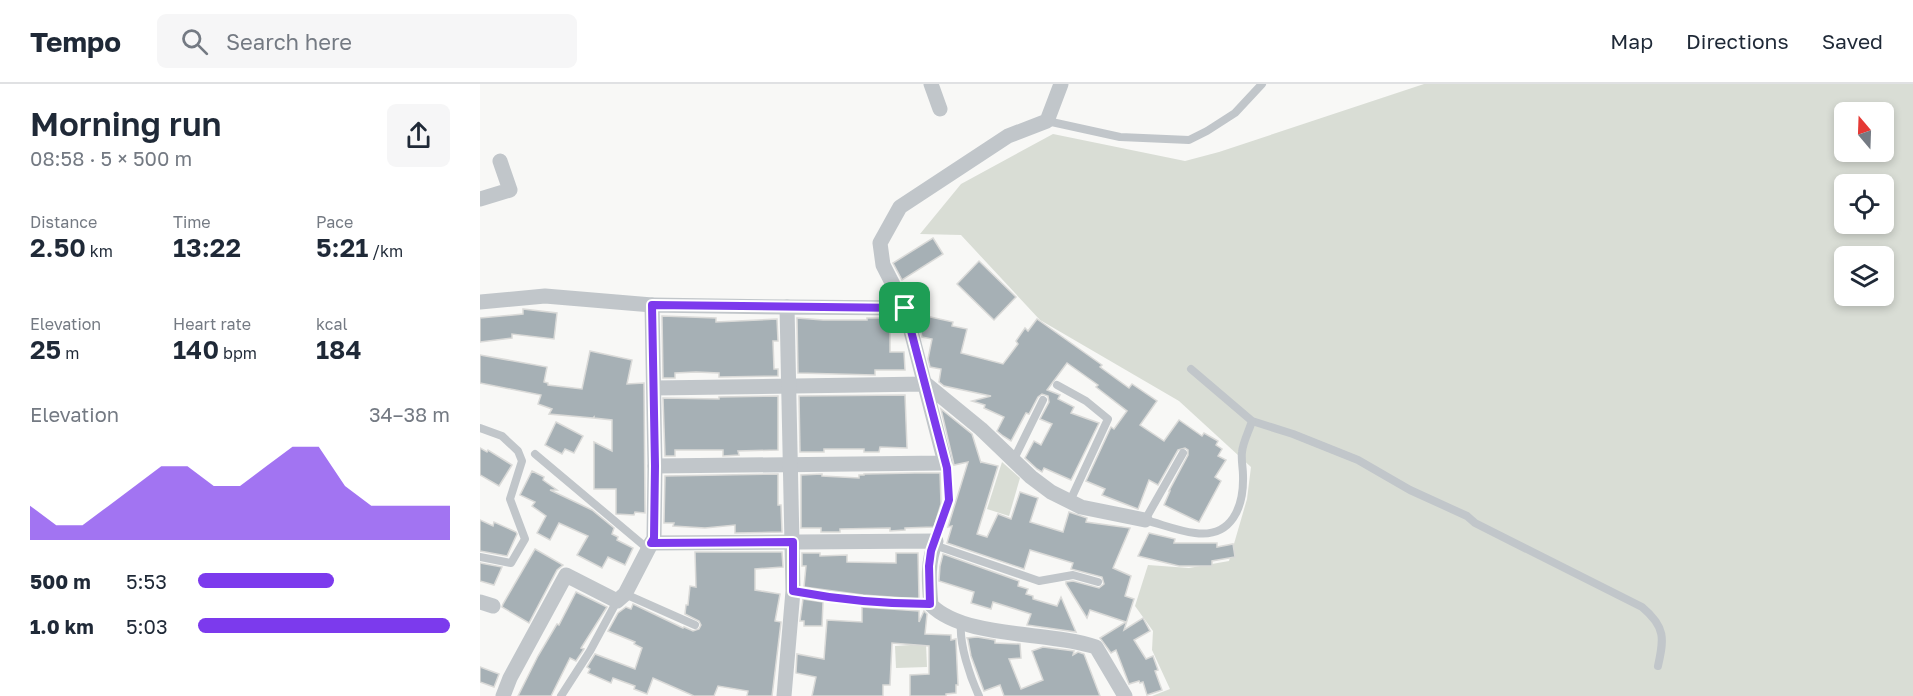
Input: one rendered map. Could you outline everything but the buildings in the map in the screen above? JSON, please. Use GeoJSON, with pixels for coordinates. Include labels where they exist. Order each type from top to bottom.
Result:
{"type":"FeatureCollection","features":[{"type":"Feature","properties":{"kind":"street"},"geometry":{"type":"LineString","coordinates":[[931,84],[940,109]]}},
{"type":"Feature","properties":{"kind":"street"},"geometry":{"type":"LineString","coordinates":[[655,466],[945,463],[905,308],[883,265],[880,243],[900,207],[1008,136],[1047,121],[1061,84]]}},
{"type":"Feature","properties":{"kind":"street"},"geometry":{"type":"LineString","coordinates":[[480,199],[510,190],[501,161]]}},
{"type":"Feature","properties":{"kind":"street"},"geometry":{"type":"LineString","coordinates":[[480,302],[544,296],[652,305],[905,308]]}},
{"type":"Feature","properties":{"kind":"street"},"geometry":{"type":"LineString","coordinates":[[503,696],[510,678],[566,575],[621,598],[654,538],[652,305]]}},
{"type":"Feature","properties":{"kind":"street"},"geometry":{"type":"LineString","coordinates":[[784,696],[793,591],[787,307]]}},
{"type":"Feature","properties":{"kind":"street"},"geometry":{"type":"LineString","coordinates":[[654,388],[926,384],[981,429],[1031,477],[1051,492],[1081,507],[1145,520]]}},
{"type":"Feature","properties":{"kind":"street"},"geometry":{"type":"LineString","coordinates":[[650,546],[936,540],[931,551],[929,566],[930,604],[937,611],[961,623],[1021,634],[1079,641],[1096,646],[1125,696]]}},
{"type":"Feature","properties":{"kind":"lane"},"geometry":{"type":"LineString","coordinates":[[1047,121],[1120,137],[1189,140],[1236,113],[1262,84]]}},
{"type":"Feature","properties":{"kind":"lane"},"geometry":{"type":"LineString","coordinates":[[1191,369],[1252,421],[1293,434],[1358,460],[1410,490],[1467,516],[1475,523],[1642,607],[1660,628],[1664,642],[1658,666]]}},
{"type":"Feature","properties":{"kind":"lane"},"geometry":{"type":"LineString","coordinates":[[1057,384],[1086,401],[1108,419],[1070,501]]}},
{"type":"Feature","properties":{"kind":"lane"},"geometry":{"type":"LineString","coordinates":[[1014,459],[1043,400]]}},
{"type":"Feature","properties":{"kind":"lane"},"geometry":{"type":"LineString","coordinates":[[1183,453],[1145,520],[1195,533],[1211,533],[1224,528],[1236,516],[1241,500],[1244,478],[1242,452],[1252,421]]}},
{"type":"Feature","properties":{"kind":"lane"},"geometry":{"type":"LineString","coordinates":[[480,428],[502,436],[518,451],[522,461],[510,499],[525,539],[511,564],[480,558]]}},
{"type":"Feature","properties":{"kind":"lane"},"geometry":{"type":"LineString","coordinates":[[535,454],[650,546]]}},
{"type":"Feature","properties":{"kind":"lane"},"geometry":{"type":"LineString","coordinates":[[945,463],[949,500],[936,540],[940,547],[1039,581],[1073,575],[1098,582]]}},
{"type":"Feature","properties":{"kind":"lane"},"geometry":{"type":"LineString","coordinates":[[793,591],[885,604],[930,604]]}},
{"type":"Feature","properties":{"kind":"lane"},"geometry":{"type":"LineString","coordinates":[[561,696],[621,598],[695,625]]}},
{"type":"Feature","properties":{"kind":"lane"},"geometry":{"type":"LineString","coordinates":[[961,623],[960,635],[979,696]]}},
{"type":"Feature","properties":{"kind":"shaded area"},"geometry":{"type":"Polygon","coordinates":[[[1424,84],[1913,84],[1913,696],[1152,696],[1170,689],[1152,650],[1153,631],[1135,606],[1148,565],[1189,568],[1229,561],[1247,499],[1251,467],[1179,401],[1040,320],[961,235],[920,234],[961,184],[1053,134],[1185,161],[1219,152],[1424,84]]]}},
{"type":"Feature","properties":{"kind":"shaded area"},"geometry":{"type":"Polygon","coordinates":[[[1002,462],[1020,478],[1009,516],[987,509],[1002,462]]]}},
{"type":"Feature","properties":{"kind":"shaded area"},"geometry":{"type":"Polygon","coordinates":[[[926,644],[927,667],[896,668],[895,646],[926,644]]]}},
{"type":"Feature","properties":{"kind":"route"},"geometry":{"type":"LineString","coordinates":[[652,305],[905,308],[947,468],[949,500],[931,551],[928,577],[930,604],[885,604],[837,600],[793,591],[793,542],[651,543],[654,538],[655,466],[652,305]]}}]}
